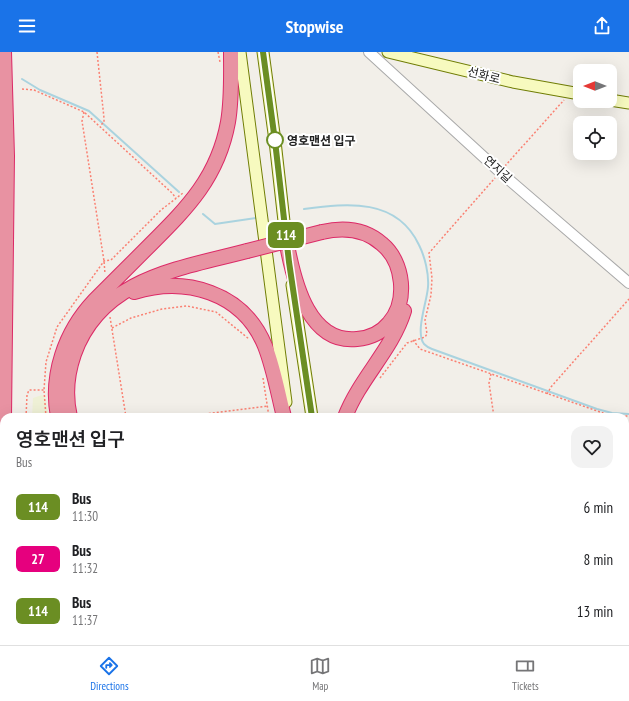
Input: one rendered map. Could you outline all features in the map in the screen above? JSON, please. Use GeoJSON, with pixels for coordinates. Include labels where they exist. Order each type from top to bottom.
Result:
{"type":"FeatureCollection","features":[{"type":"Feature","properties":{"kind":"highway"},"geometry":{"type":"LineString","coordinates":[[4,52],[7,156],[4,413]]}},
{"type":"Feature","properties":{"kind":"highway"},"geometry":{"type":"LineString","coordinates":[[57,413],[56,387],[59,364],[63,349],[79,318],[105,298],[197,195],[210,173],[222,143],[228,121],[231,52]]}},
{"type":"Feature","properties":{"kind":"highway"},"geometry":{"type":"LineString","coordinates":[[69,413],[67,396],[68,380],[73,358],[81,337],[97,314],[105,298],[152,277],[168,272],[246,248],[321,228],[336,222],[352,222],[378,231],[398,250],[404,261],[407,273],[407,298],[400,324],[388,346],[355,395],[347,413]]}},
{"type":"Feature","properties":{"kind":"highway"},"geometry":{"type":"LineString","coordinates":[[288,250],[299,293],[310,313],[319,324],[329,332],[344,338],[359,339],[375,334],[389,324],[400,300],[399,269],[393,256],[381,243],[363,233],[347,229],[335,230],[321,228]]}},
{"type":"Feature","properties":{"kind":"highway"},"geometry":{"type":"LineString","coordinates":[[105,298],[123,296],[154,287],[170,286],[197,288],[225,300],[245,316],[260,337],[271,367],[283,413]]}},
{"type":"Feature","properties":{"kind":"main road"},"geometry":{"type":"LineString","coordinates":[[240,52],[287,413]]}},
{"type":"Feature","properties":{"kind":"main road"},"geometry":{"type":"LineString","coordinates":[[263,52],[288,250],[311,413]]}},
{"type":"Feature","properties":{"kind":"main road","name":"선화로"},"geometry":{"type":"LineString","coordinates":[[388,52],[513,82],[573,93]]}},
{"type":"Feature","properties":{"kind":"main road"},"geometry":{"type":"LineString","coordinates":[[617,101],[629,103]]}},
{"type":"Feature","properties":{"kind":"street","name":"연지길"},"geometry":{"type":"LineString","coordinates":[[369,52],[500,172],[629,284]]}},
{"type":"Feature","properties":{"kind":"path"},"geometry":{"type":"LineString","coordinates":[[97,52],[104,118],[104,122],[100,127]]}},
{"type":"Feature","properties":{"kind":"path"},"geometry":{"type":"LineString","coordinates":[[218,52],[220,65]]}},
{"type":"Feature","properties":{"kind":"path"},"geometry":{"type":"LineString","coordinates":[[22,89],[34,90],[84,112],[176,198]]}},
{"type":"Feature","properties":{"kind":"path"},"geometry":{"type":"LineString","coordinates":[[376,383],[407,343],[425,337],[427,334],[426,320],[431,296],[432,278],[429,253],[500,172],[573,95]]}},
{"type":"Feature","properties":{"kind":"path"},"geometry":{"type":"LineString","coordinates":[[84,112],[82,121],[105,274]]}},
{"type":"Feature","properties":{"kind":"path"},"geometry":{"type":"LineString","coordinates":[[46,413],[44,390],[46,362],[57,327],[104,261],[111,260],[161,210],[185,192]]}},
{"type":"Feature","properties":{"kind":"path"},"geometry":{"type":"LineString","coordinates":[[548,393],[629,299]]}},
{"type":"Feature","properties":{"kind":"path"},"geometry":{"type":"LineString","coordinates":[[112,328],[130,318],[162,309],[187,306],[216,312],[252,341]]}},
{"type":"Feature","properties":{"kind":"path"},"geometry":{"type":"LineString","coordinates":[[110,317],[125,413]]}},
{"type":"Feature","properties":{"kind":"path"},"geometry":{"type":"LineString","coordinates":[[413,340],[420,349],[603,413]]}},
{"type":"Feature","properties":{"kind":"path"},"geometry":{"type":"LineString","coordinates":[[491,374],[489,383],[493,413]]}},
{"type":"Feature","properties":{"kind":"path"},"geometry":{"type":"LineString","coordinates":[[263,376],[269,413]]}},
{"type":"Feature","properties":{"kind":"path"},"geometry":{"type":"LineString","coordinates":[[26,413],[27,394],[29,390],[44,390]]}},
{"type":"Feature","properties":{"kind":"path"},"geometry":{"type":"LineString","coordinates":[[213,413],[268,406]]}},
{"type":"Feature","properties":{"kind":"green space"},"geometry":{"type":"Polygon","coordinates":[[[42,395],[45,398],[48,413],[32,413],[33,398],[42,395]]]}},
{"type":"Feature","properties":{"kind":"waterway"},"geometry":{"type":"LineString","coordinates":[[22,79],[40,90],[89,111],[179,192]]}},
{"type":"Feature","properties":{"kind":"waterway"},"geometry":{"type":"LineString","coordinates":[[304,209],[337,205],[370,207],[385,211],[398,219],[410,230],[419,245],[425,260],[427,271],[428,287],[422,317],[421,332],[424,344],[428,347],[597,409],[612,413]]}},
{"type":"Feature","properties":{"kind":"waterway"},"geometry":{"type":"LineString","coordinates":[[203,214],[215,224],[256,218]]}},
{"type":"Feature","properties":{"kind":"bus line","name":"114"},"geometry":{"type":"LineString","coordinates":[[263,52],[289,262],[311,413]]}},
{"type":"Feature","properties":{"kind":"place","name":"영호맨션 입구"},"geometry":{"type":"Point","coordinates":[275,140]}}]}
